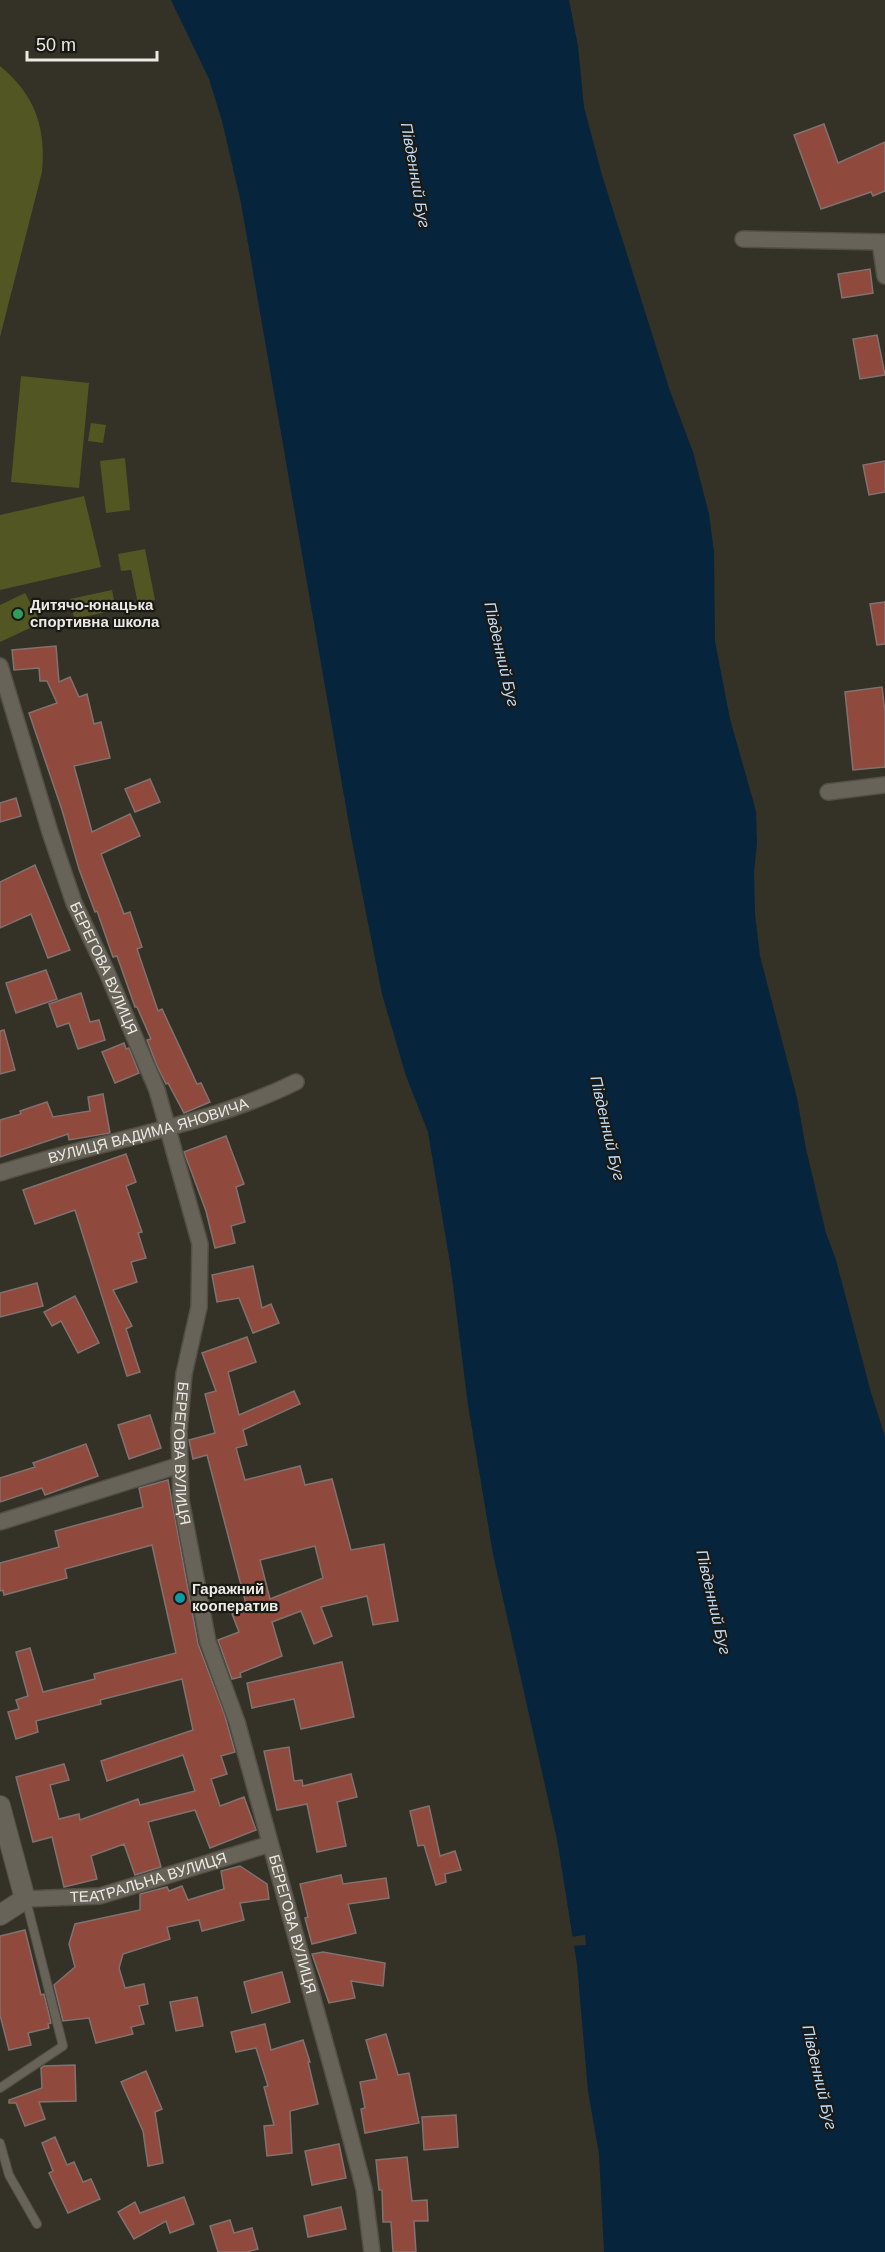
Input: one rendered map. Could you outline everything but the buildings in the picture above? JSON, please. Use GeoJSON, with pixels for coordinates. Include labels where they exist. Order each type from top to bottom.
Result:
{"type":"FeatureCollection","features":[{"type":"Feature","properties":{"kind":"street"},"geometry":{"type":"LineString","coordinates":[[743,239],[883,242],[885,276]]}},
{"type":"Feature","properties":{"kind":"street","name":"БЕРЕГОВА ВУЛИЦЯ"},"geometry":{"type":"LineString","coordinates":[[0,666],[74,903],[106,970],[157,1090],[200,1244],[199,1307],[184,1374],[179,1431],[181,1500],[208,1642],[237,1722],[364,2189],[372,2252]]}},
{"type":"Feature","properties":{"kind":"street"},"geometry":{"type":"LineString","coordinates":[[828,792],[885,785]]}},
{"type":"Feature","properties":{"kind":"street","name":"ВУЛИЦЯ ВАДИМА ЯНОВИЧА"},"geometry":{"type":"LineString","coordinates":[[0,1173],[167,1129],[265,1096],[296,1082]]}},
{"type":"Feature","properties":{"kind":"street"},"geometry":{"type":"LineString","coordinates":[[0,1522],[180,1465]]}},
{"type":"Feature","properties":{"kind":"street"},"geometry":{"type":"LineString","coordinates":[[0,1806],[26,1899],[0,1916]]}},
{"type":"Feature","properties":{"kind":"street","name":"ТЕАТРАЛЬНА ВУЛИЦЯ"},"geometry":{"type":"LineString","coordinates":[[26,1899],[100,1896],[270,1844]]}},
{"type":"Feature","properties":{"kind":"lane"},"geometry":{"type":"LineString","coordinates":[[0,2088],[63,2046],[26,1899]]}},
{"type":"Feature","properties":{"kind":"lane"},"geometry":{"type":"LineString","coordinates":[[0,2143],[9,2175],[37,2224]]}},
{"type":"Feature","properties":{"kind":"green space"},"geometry":{"type":"Polygon","coordinates":[[[0,66],[22,88],[30,100],[40,126],[43,156],[42,172],[0,337],[0,66]]]}},
{"type":"Feature","properties":{"kind":"green space"},"geometry":{"type":"Polygon","coordinates":[[[21,376],[89,383],[79,488],[11,482],[21,376]]]}},
{"type":"Feature","properties":{"kind":"green space"},"geometry":{"type":"Polygon","coordinates":[[[91,423],[106,425],[103,443],[88,441],[91,423]]]}},
{"type":"Feature","properties":{"kind":"green space"},"geometry":{"type":"Polygon","coordinates":[[[125,458],[130,510],[106,513],[100,461],[125,458]]]}},
{"type":"Feature","properties":{"kind":"green space"},"geometry":{"type":"Polygon","coordinates":[[[84,496],[101,567],[0,590],[0,515],[84,496]]]}},
{"type":"Feature","properties":{"kind":"green space"},"geometry":{"type":"Polygon","coordinates":[[[145,549],[155,600],[138,604],[131,570],[121,571],[118,554],[145,549]]]}},
{"type":"Feature","properties":{"kind":"green space"},"geometry":{"type":"Polygon","coordinates":[[[112,590],[116,610],[74,619],[70,599],[112,590]]]}},
{"type":"Feature","properties":{"kind":"green space","name":"Дитячо-юнацька спортивна школа"},"geometry":{"type":"Polygon","coordinates":[[[25,593],[41,623],[0,642],[0,605],[25,593]]]}},
{"type":"Feature","properties":{"kind":"water","name":"Південний Буг"},"geometry":{"type":"Polygon","coordinates":[[[171,0],[569,0],[578,46],[584,107],[602,175],[670,391],[693,452],[709,514],[714,552],[715,641],[730,719],[756,811],[755,914],[760,956],[797,1098],[806,1149],[826,1233],[836,1260],[885,1437],[885,2252],[604,2252],[599,2154],[588,2091],[577,1964],[557,1839],[493,1554],[468,1405],[451,1269],[428,1132],[406,1076],[382,994],[351,836],[241,203],[222,121],[209,79],[171,0]]]}},
{"type":"Feature","properties":{"kind":"pier"},"geometry":{"type":"Polygon","coordinates":[[[585,1935],[586,1945],[572,1946],[570,1937],[585,1935]]]}},
{"type":"Feature","properties":{"kind":"place","name":"Дитячо-юнацька спортивна школа"},"geometry":{"type":"Point","coordinates":[18,614]}},
{"type":"Feature","properties":{"kind":"place","name":"Гаражний кооператив"},"geometry":{"type":"Point","coordinates":[180,1598]}}]}
